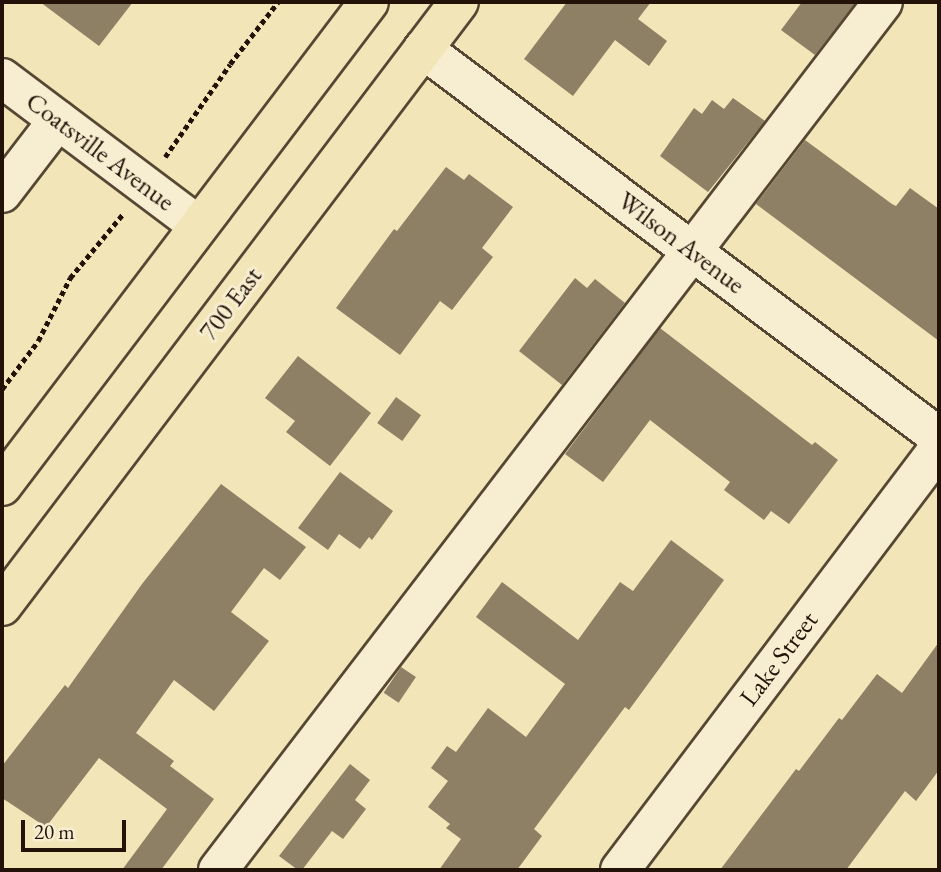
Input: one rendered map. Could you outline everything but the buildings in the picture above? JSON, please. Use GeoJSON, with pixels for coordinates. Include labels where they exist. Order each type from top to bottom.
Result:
{"type":"FeatureCollection","features":[{"type":"Feature","properties":{"kind":"main road"},"geometry":{"type":"LineString","coordinates":[[2,486],[369,2]]}},
{"type":"Feature","properties":{"kind":"main road","name":"700 East"},"geometry":{"type":"LineString","coordinates":[[2,606],[460,2]]}},
{"type":"Feature","properties":{"kind":"street"},"geometry":{"type":"LineString","coordinates":[[218,870],[883,2]]}},
{"type":"Feature","properties":{"kind":"street","name":"Wilson Avenue"},"geometry":{"type":"LineString","coordinates":[[424,49],[939,437]]}},
{"type":"Feature","properties":{"kind":"street","name":"Coatsville Avenue"},"geometry":{"type":"LineString","coordinates":[[2,78],[199,226]]}},
{"type":"Feature","properties":{"kind":"street"},"geometry":{"type":"LineString","coordinates":[[2,193],[58,120]]}},
{"type":"Feature","properties":{"kind":"street","name":"Lake Street"},"geometry":{"type":"LineString","coordinates":[[620,870],[939,448]]}},
{"type":"Feature","properties":{"kind":"path"},"geometry":{"type":"LineString","coordinates":[[167,154],[230,64],[278,2]]}},
{"type":"Feature","properties":{"kind":"path"},"geometry":{"type":"LineString","coordinates":[[2,389],[38,341],[70,278],[104,234],[116,224]]}}]}
